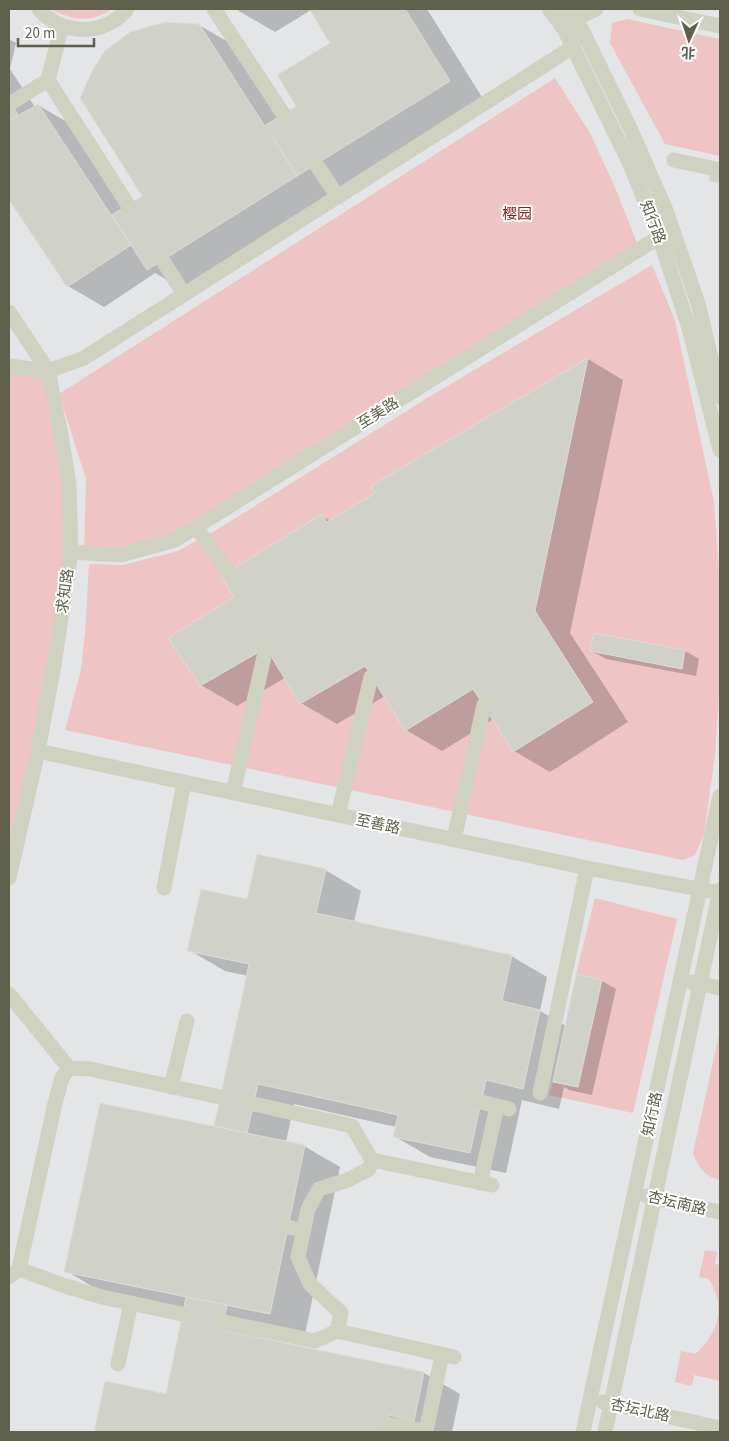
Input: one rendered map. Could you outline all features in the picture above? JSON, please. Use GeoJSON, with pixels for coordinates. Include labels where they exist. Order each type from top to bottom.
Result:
{"type":"FeatureCollection","features":[{"type":"Feature","properties":{"kind":"lane"},"geometry":{"type":"LineString","coordinates":[[39,9],[62,26],[80,30],[98,28],[115,20],[128,9]]}},
{"type":"Feature","properties":{"kind":"lane"},"geometry":{"type":"LineString","coordinates":[[214,9],[284,114]]}},
{"type":"Feature","properties":{"kind":"lane","name":"知行路"},"geometry":{"type":"LineString","coordinates":[[549,9],[564,29],[698,303],[720,397]]}},
{"type":"Feature","properties":{"kind":"lane"},"geometry":{"type":"LineString","coordinates":[[9,366],[48,371],[84,358],[573,47],[573,12],[596,9]]}},
{"type":"Feature","properties":{"kind":"lane"},"geometry":{"type":"LineString","coordinates":[[640,9],[720,26]]}},
{"type":"Feature","properties":{"kind":"lane","name":"知行路"},"geometry":{"type":"LineString","coordinates":[[573,12],[630,128],[665,208],[665,233],[689,328],[718,429],[720,450]]}},
{"type":"Feature","properties":{"kind":"lane"},"geometry":{"type":"LineString","coordinates":[[11,103],[48,80],[62,26]]}},
{"type":"Feature","properties":{"kind":"lane"},"geometry":{"type":"LineString","coordinates":[[48,80],[128,205]]}},
{"type":"Feature","properties":{"kind":"lane"},"geometry":{"type":"LineString","coordinates":[[674,160],[720,170]]}},
{"type":"Feature","properties":{"kind":"lane"},"geometry":{"type":"LineString","coordinates":[[316,164],[338,197]]}},
{"type":"Feature","properties":{"kind":"lane","name":"至美路"},"geometry":{"type":"LineString","coordinates":[[71,552],[121,555],[175,540],[665,233]]}},
{"type":"Feature","properties":{"kind":"lane"},"geometry":{"type":"LineString","coordinates":[[163,260],[184,294]]}},
{"type":"Feature","properties":{"kind":"lane","name":"求知路"},"geometry":{"type":"LineString","coordinates":[[9,312],[48,371],[61,435],[68,484],[71,552],[54,665],[38,751],[9,878]]}},
{"type":"Feature","properties":{"kind":"lane"},"geometry":{"type":"LineString","coordinates":[[196,527],[228,572]]}},
{"type":"Feature","properties":{"kind":"lane"},"geometry":{"type":"LineString","coordinates":[[233,792],[266,648]]}},
{"type":"Feature","properties":{"kind":"lane"},"geometry":{"type":"LineString","coordinates":[[338,815],[371,677]]}},
{"type":"Feature","properties":{"kind":"lane"},"geometry":{"type":"LineString","coordinates":[[454,839],[484,705]]}},
{"type":"Feature","properties":{"kind":"lane","name":"至善路"},"geometry":{"type":"LineString","coordinates":[[38,751],[587,868],[720,892]]}},
{"type":"Feature","properties":{"kind":"lane"},"geometry":{"type":"LineString","coordinates":[[164,888],[184,782]]}},
{"type":"Feature","properties":{"kind":"lane","name":"知行路"},"geometry":{"type":"LineString","coordinates":[[583,1432],[720,796]]}},
{"type":"Feature","properties":{"kind":"lane"},"geometry":{"type":"LineString","coordinates":[[540,1092],[587,868]]}},
{"type":"Feature","properties":{"kind":"lane","name":"知行路"},"geometry":{"type":"LineString","coordinates":[[606,1432],[720,892]]}},
{"type":"Feature","properties":{"kind":"lane"},"geometry":{"type":"LineString","coordinates":[[681,979],[720,988]]}},
{"type":"Feature","properties":{"kind":"lane"},"geometry":{"type":"LineString","coordinates":[[9,994],[69,1068],[90,1069],[220,1097]]}},
{"type":"Feature","properties":{"kind":"lane"},"geometry":{"type":"LineString","coordinates":[[171,1087],[187,1022]]}},
{"type":"Feature","properties":{"kind":"lane"},"geometry":{"type":"LineString","coordinates":[[69,1068],[62,1078],[55,1103],[14,1273],[102,1297],[182,1314]]}},
{"type":"Feature","properties":{"kind":"lane"},"geometry":{"type":"LineString","coordinates":[[254,1104],[352,1126],[372,1160],[486,1184],[503,1107],[481,1102]]}},
{"type":"Feature","properties":{"kind":"lane"},"geometry":{"type":"LineString","coordinates":[[337,1331],[341,1314],[310,1284],[298,1256],[308,1209],[319,1189],[348,1180],[369,1169],[372,1160]]}},
{"type":"Feature","properties":{"kind":"lane","name":"杏坛南路"},"geometry":{"type":"LineString","coordinates":[[634,1193],[720,1212]]}},
{"type":"Feature","properties":{"kind":"lane"},"geometry":{"type":"LineString","coordinates":[[288,1227],[304,1230]]}},
{"type":"Feature","properties":{"kind":"lane"},"geometry":{"type":"LineString","coordinates":[[118,1364],[131,1303]]}},
{"type":"Feature","properties":{"kind":"lane"},"geometry":{"type":"LineString","coordinates":[[224,1322],[315,1341],[337,1331],[448,1356],[429,1432],[387,1424]]}},
{"type":"Feature","properties":{"kind":"lane","name":"杏坛北路"},"geometry":{"type":"LineString","coordinates":[[590,1399],[720,1428]]}},
{"type":"Feature","properties":{"kind":"shaded area"},"geometry":{"type":"Polygon","coordinates":[[[9,9],[720,9],[720,1432],[9,1432],[9,9]]]}},
{"type":"Feature","properties":{"kind":"green space"},"geometry":{"type":"Polygon","coordinates":[[[51,9],[111,9],[96,17],[81,19],[66,16],[51,9]]]}},
{"type":"Feature","properties":{"kind":"green space"},"geometry":{"type":"Polygon","coordinates":[[[627,19],[720,39],[720,156],[665,144],[610,43],[612,23],[627,19]]]}},
{"type":"Feature","properties":{"kind":"green space","name":"樱园"},"geometry":{"type":"Polygon","coordinates":[[[555,78],[590,133],[614,185],[639,248],[175,540],[121,555],[84,552],[86,479],[59,394],[555,78]]]}},
{"type":"Feature","properties":{"kind":"green space"},"geometry":{"type":"Polygon","coordinates":[[[652,265],[675,320],[714,502],[720,588],[719,693],[715,755],[704,834],[695,855],[683,860],[65,730],[81,670],[89,564],[123,565],[178,551],[218,529],[437,392],[652,265]]]}},
{"type":"Feature","properties":{"kind":"green space"},"geometry":{"type":"Polygon","coordinates":[[[9,366],[48,371],[71,552],[9,878],[9,366]]]}},
{"type":"Feature","properties":{"kind":"green space"},"geometry":{"type":"Polygon","coordinates":[[[595,898],[677,919],[633,1113],[549,1095],[553,1082],[578,1087],[602,980],[576,974],[595,898]]]}},
{"type":"Feature","properties":{"kind":"green space"},"geometry":{"type":"Polygon","coordinates":[[[719,1035],[720,1180],[703,1171],[693,1153],[719,1035]]]}},
{"type":"Feature","properties":{"kind":"green space"},"geometry":{"type":"Polygon","coordinates":[[[705,1250],[717,1252],[715,1264],[720,1265],[720,1381],[694,1375],[692,1386],[675,1382],[681,1351],[695,1354],[703,1346],[714,1328],[718,1309],[714,1289],[709,1279],[699,1277],[705,1250]]]}},
{"type":"Feature","properties":{"kind":"building"},"geometry":{"type":"Polygon","coordinates":[[[309,9],[405,9],[450,81],[297,176],[266,125],[296,106],[277,75],[330,43],[309,9]]]}},
{"type":"Feature","properties":{"kind":"building"},"geometry":{"type":"Polygon","coordinates":[[[165,22],[199,24],[297,176],[147,270],[112,215],[142,196],[80,98],[92,71],[105,51],[130,32],[165,22]]]}},
{"type":"Feature","properties":{"kind":"building"},"geometry":{"type":"Polygon","coordinates":[[[9,100],[18,115],[9,121],[9,100]]]}},
{"type":"Feature","properties":{"kind":"building"},"geometry":{"type":"Polygon","coordinates":[[[38,104],[131,245],[67,287],[9,200],[9,121],[38,104]]]}},
{"type":"Feature","properties":{"kind":"building"},"geometry":{"type":"Polygon","coordinates":[[[712,168],[720,170],[720,183],[709,181],[712,168]]]}},
{"type":"Feature","properties":{"kind":"building"},"geometry":{"type":"Polygon","coordinates":[[[588,358],[535,611],[593,702],[513,752],[473,689],[405,731],[365,666],[300,704],[266,648],[200,686],[168,638],[234,597],[221,576],[322,514],[327,522],[375,493],[371,486],[588,358]]]}},
{"type":"Feature","properties":{"kind":"building"},"geometry":{"type":"Polygon","coordinates":[[[594,633],[685,650],[682,669],[590,651],[594,633]]]}},
{"type":"Feature","properties":{"kind":"building"},"geometry":{"type":"Polygon","coordinates":[[[257,854],[326,869],[316,913],[512,955],[502,1001],[540,1010],[523,1089],[486,1080],[470,1153],[393,1137],[398,1115],[258,1084],[247,1133],[214,1126],[249,964],[187,951],[201,889],[247,899],[257,854]]]}},
{"type":"Feature","properties":{"kind":"building"},"geometry":{"type":"Polygon","coordinates":[[[576,974],[602,980],[578,1087],[553,1082],[576,974]]]}},
{"type":"Feature","properties":{"kind":"building"},"geometry":{"type":"Polygon","coordinates":[[[100,1103],[305,1145],[270,1314],[64,1272],[100,1103]]]}},
{"type":"Feature","properties":{"kind":"building"},"geometry":{"type":"Polygon","coordinates":[[[186,1297],[227,1305],[223,1330],[424,1372],[414,1421],[389,1415],[385,1432],[94,1432],[105,1381],[166,1394],[186,1297]]]}}]}
